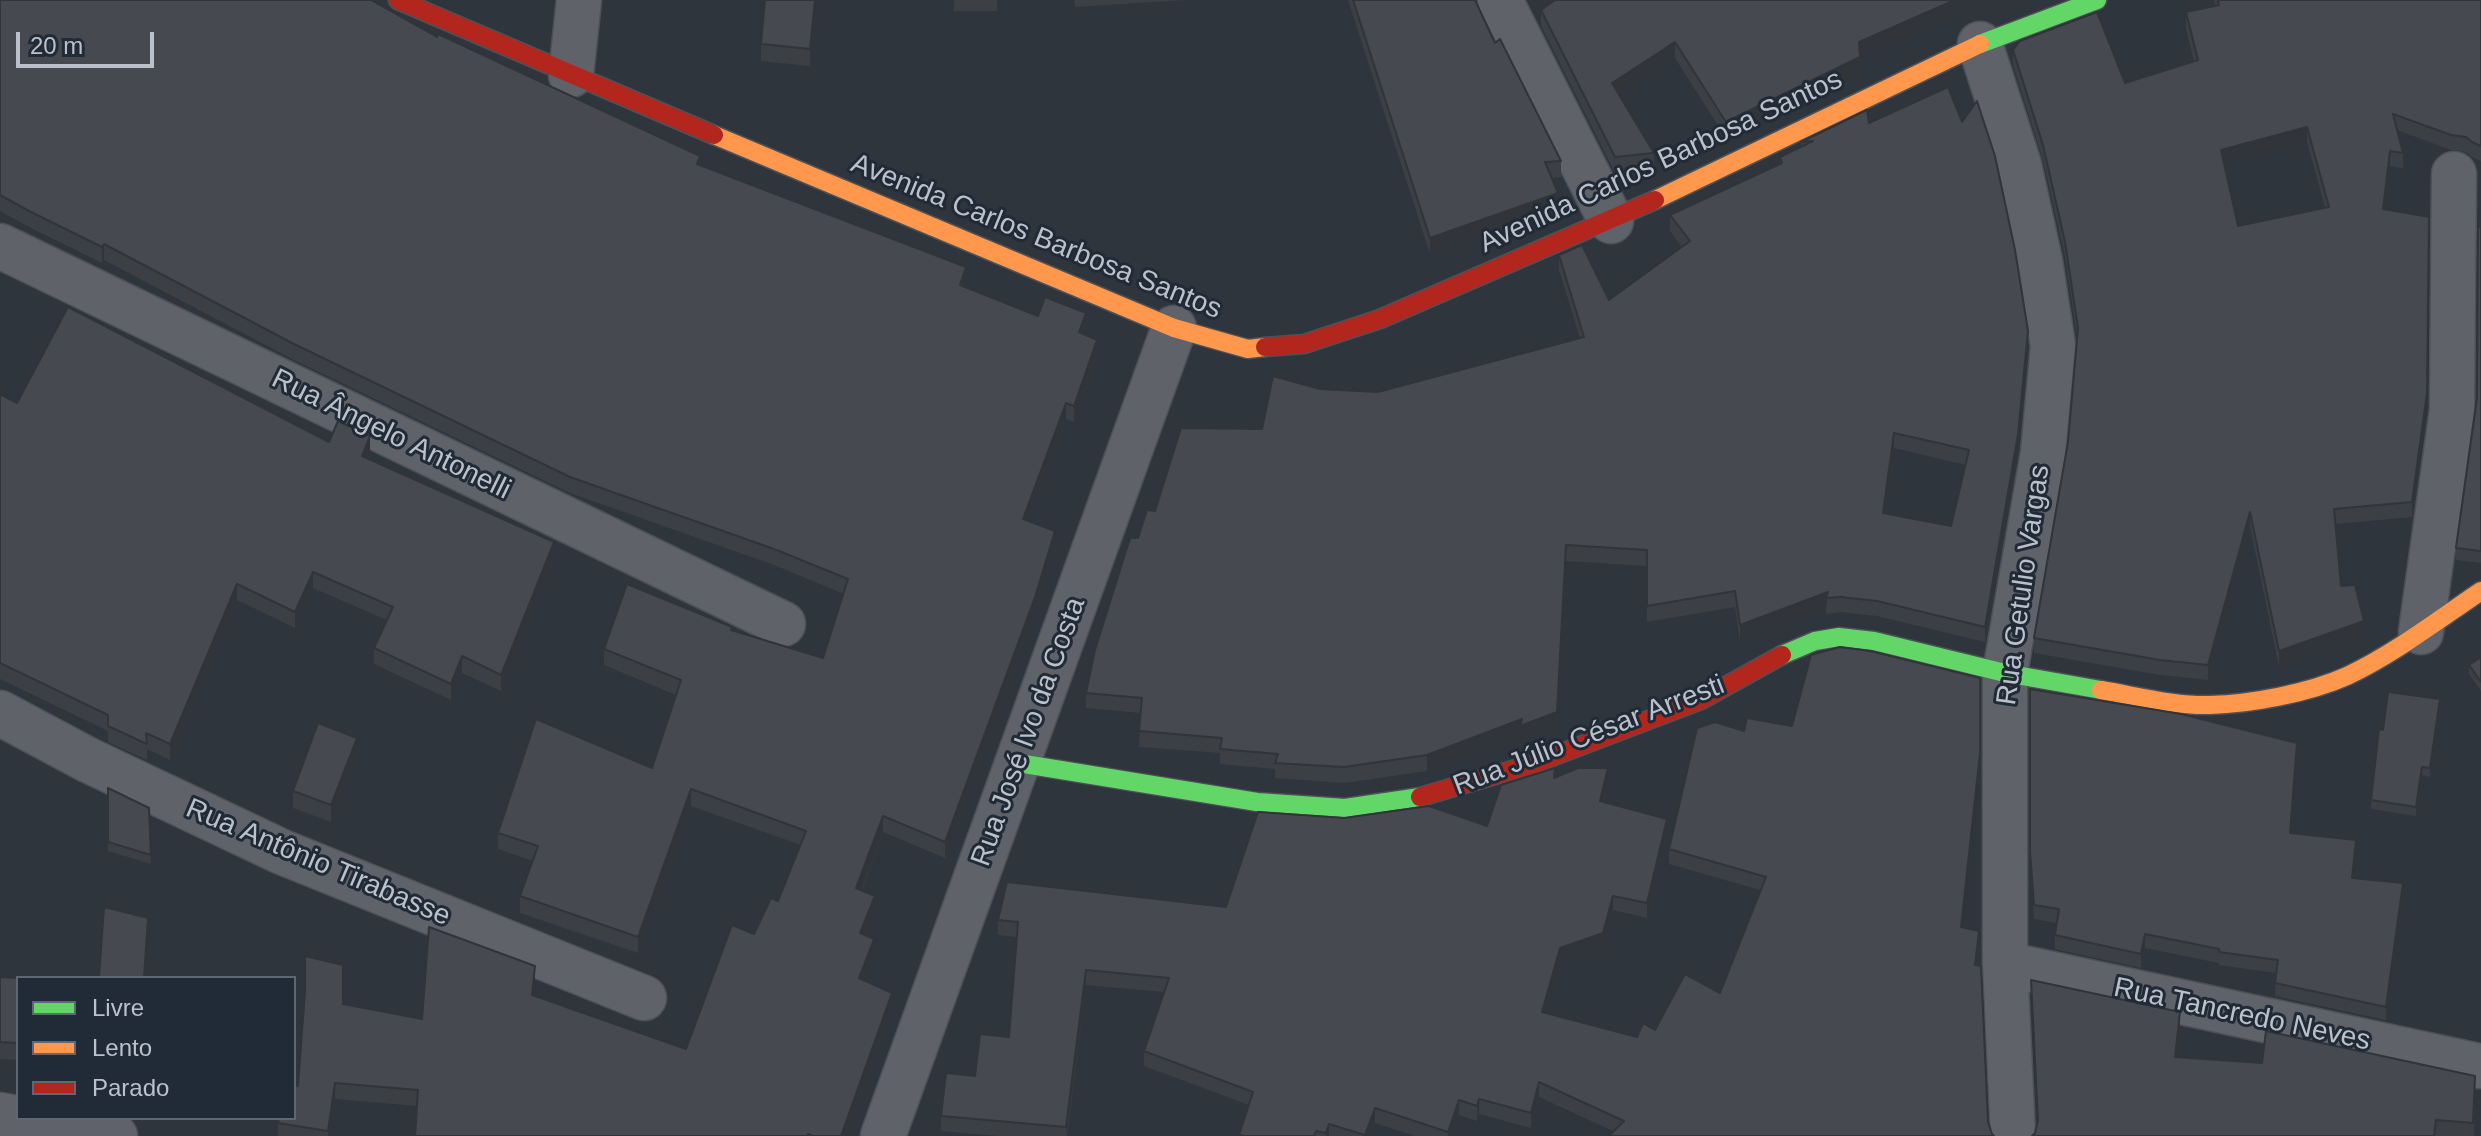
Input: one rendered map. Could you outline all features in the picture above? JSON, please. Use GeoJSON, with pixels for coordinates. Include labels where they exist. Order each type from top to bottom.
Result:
{"type":"FeatureCollection","features":[{"type":"Feature","properties":{"kind":"main road","name":"Avenida Carlos Barbosa Santos"},"geometry":{"type":"LineString","coordinates":[[398,0],[1174,328],[1248,349],[1304,344],[1380,319],[1611,221],[1980,44],[2097,0]]}},
{"type":"Feature","properties":{"kind":"main road","name":"Rua Júlio César Arresti"},"geometry":{"type":"LineString","coordinates":[[1018,763],[1257,802],[1345,808],[1433,795],[1533,764],[1701,700],[1782,655],[1815,641],[1839,637],[1874,641],[2005,673],[2157,700],[2210,705],[2281,696],[2346,676],[2421,632],[2481,591]]}},
{"type":"Feature","properties":{"kind":"street"},"geometry":{"type":"LineString","coordinates":[[571,75],[579,0]]}},
{"type":"Feature","properties":{"kind":"street"},"geometry":{"type":"LineString","coordinates":[[1500,0],[1611,221]]}},
{"type":"Feature","properties":{"kind":"street","name":"Rua Getulio Vargas"},"geometry":{"type":"LineString","coordinates":[[1980,44],[2019,165],[2040,261],[2053,346],[2043,453],[2005,673],[2005,964],[2013,1136]]}},
{"type":"Feature","properties":{"kind":"street"},"geometry":{"type":"LineString","coordinates":[[2421,632],[2449,445],[2467,362],[2452,257],[2454,174]]}},
{"type":"Feature","properties":{"kind":"street","name":"Rua Ângelo Antonelli"},"geometry":{"type":"LineString","coordinates":[[0,246],[783,624]]}},
{"type":"Feature","properties":{"kind":"street","name":"Rua José Ivo da Costa"},"geometry":{"type":"LineString","coordinates":[[883,1136],[1174,328]]}},
{"type":"Feature","properties":{"kind":"street","name":"Rua Antônio Tirabasse"},"geometry":{"type":"LineString","coordinates":[[0,713],[88,760],[282,852],[644,998]]}},
{"type":"Feature","properties":{"kind":"street","name":"Rua Tancredo Neves"},"geometry":{"type":"LineString","coordinates":[[2005,964],[2479,1066]]}},
{"type":"Feature","properties":{"kind":"street"},"geometry":{"type":"LineString","coordinates":[[27,1120],[115,1136]]}},
{"type":"Feature","properties":{"kind":"building"},"geometry":{"type":"Polygon","coordinates":[[[0,0],[371,0],[437,37],[438,34],[700,156],[697,164],[966,267],[960,285],[1038,316],[1045,297],[1086,313],[1079,332],[1097,340],[1074,406],[1066,403],[1023,519],[1055,531],[1035,597],[945,842],[883,816],[856,888],[875,896],[860,933],[874,939],[859,978],[892,993],[841,1136],[415,1136],[418,1090],[335,1083],[328,1131],[278,1123],[279,1120],[296,1120],[305,956],[343,965],[343,1004],[422,1019],[429,927],[535,966],[532,995],[686,1049],[732,925],[754,934],[771,898],[778,901],[806,831],[691,789],[638,937],[520,896],[538,846],[498,833],[536,719],[652,768],[681,680],[604,649],[627,584],[732,627],[731,630],[823,658],[848,579],[774,549],[570,477],[294,344],[104,244],[102,247],[0,195],[0,0]]]}},
{"type":"Feature","properties":{"kind":"building"},"geometry":{"type":"Polygon","coordinates":[[[765,0],[815,0],[810,49],[761,44],[765,0]]]}},
{"type":"Feature","properties":{"kind":"building"},"geometry":{"type":"Polygon","coordinates":[[[1353,0],[1475,0],[1495,43],[1500,39],[1561,161],[1545,162],[1558,193],[1430,238],[1353,0]]]}},
{"type":"Feature","properties":{"kind":"building"},"geometry":{"type":"Polygon","coordinates":[[[1555,0],[1955,0],[1859,42],[1860,57],[1726,122],[1675,42],[1612,83],[1654,153],[1615,157],[1541,10],[1555,0]]]}},
{"type":"Feature","properties":{"kind":"building"},"geometry":{"type":"Polygon","coordinates":[[[2218,0],[2481,0],[2481,146],[2466,137],[2451,135],[2393,114],[2403,153],[2390,151],[2383,209],[2429,217],[2427,393],[2412,502],[2334,509],[2341,586],[2355,585],[2364,621],[2279,651],[2250,512],[2208,665],[2160,660],[2034,638],[2068,442],[2078,328],[2065,242],[2043,145],[2013,50],[2020,41],[2097,12],[2125,83],[2198,60],[2186,12],[2219,5],[2218,0]],[[2307,127],[2221,150],[2238,226],[2329,207],[2307,127]]]}},
{"type":"Feature","properties":{"kind":"building"},"geometry":{"type":"Polygon","coordinates":[[[1948,87],[1962,122],[1977,101],[1995,156],[2028,331],[2018,434],[1985,627],[1877,601],[1826,598],[1828,592],[1740,625],[1735,591],[1647,606],[1647,550],[1566,545],[1557,712],[1520,726],[1522,719],[1427,755],[1344,767],[1275,763],[1278,754],[1220,749],[1222,738],[1139,731],[1142,698],[1086,693],[1095,650],[1130,538],[1138,538],[1147,510],[1155,511],[1181,428],[1262,429],[1273,376],[1320,389],[1378,392],[1584,337],[1559,255],[1582,245],[1609,300],[1690,241],[1670,215],[1782,163],[1780,157],[1813,141],[1801,142],[1867,110],[1869,123],[1948,87]],[[1894,433],[1883,513],[1951,526],[1969,450],[1894,433]]]}},
{"type":"Feature","properties":{"kind":"building"},"geometry":{"type":"Polygon","coordinates":[[[2478,227],[2481,227],[2481,551],[2456,548],[2477,398],[2478,227]]]}},
{"type":"Feature","properties":{"kind":"building"},"geometry":{"type":"Polygon","coordinates":[[[68,307],[329,442],[338,421],[370,436],[362,456],[554,542],[501,675],[462,656],[451,684],[374,648],[393,607],[313,572],[295,612],[237,584],[170,744],[146,733],[147,744],[108,726],[108,715],[0,663],[0,394],[17,403],[68,307]]]}},
{"type":"Feature","properties":{"kind":"building"},"geometry":{"type":"Polygon","coordinates":[[[1840,647],[1870,651],[1980,678],[1980,753],[1961,927],[1979,931],[1975,965],[1981,966],[1988,1122],[1994,1136],[1609,1136],[1624,1121],[1539,1082],[1531,1113],[1479,1099],[1477,1106],[1459,1100],[1448,1132],[1375,1108],[1365,1135],[1329,1124],[1326,1133],[1316,1131],[1314,1136],[1239,1135],[1253,1092],[1144,1051],[1169,978],[1086,970],[1066,1127],[941,1116],[946,1073],[975,1076],[980,1034],[1009,1037],[1018,922],[998,920],[1007,882],[1226,907],[1258,812],[1344,818],[1429,806],[1487,826],[1501,785],[1555,768],[1554,778],[1578,768],[1608,768],[1600,801],[1667,819],[1647,903],[1613,896],[1603,933],[1560,948],[1542,1012],[1637,1037],[1643,1023],[1655,1030],[1685,974],[1720,993],[1766,877],[1669,849],[1697,728],[1715,722],[1744,731],[1747,718],[1792,726],[1811,655],[1840,647]]]}},
{"type":"Feature","properties":{"kind":"building"},"geometry":{"type":"Polygon","coordinates":[[[2481,657],[2481,682],[2469,665],[2481,657]]]}},
{"type":"Feature","properties":{"kind":"building"},"geometry":{"type":"Polygon","coordinates":[[[2030,689],[2181,714],[2297,743],[2290,833],[2356,840],[2352,878],[2403,883],[2386,1007],[2275,983],[2278,960],[2219,952],[2219,949],[2145,934],[2141,954],[2055,935],[2059,909],[2034,905],[2030,852],[2030,689]]]}},
{"type":"Feature","properties":{"kind":"building"},"geometry":{"type":"Polygon","coordinates":[[[2388,692],[2440,699],[2430,768],[2422,767],[2416,807],[2371,800],[2379,729],[2383,730],[2388,692]]]}},
{"type":"Feature","properties":{"kind":"building"},"geometry":{"type":"Polygon","coordinates":[[[318,723],[357,738],[331,805],[293,791],[318,723]]]}},
{"type":"Feature","properties":{"kind":"building"},"geometry":{"type":"Polygon","coordinates":[[[108,788],[149,808],[151,855],[108,842],[108,788]]]}},
{"type":"Feature","properties":{"kind":"building"},"geometry":{"type":"Polygon","coordinates":[[[104,907],[148,918],[144,976],[99,976],[104,907]]]}},
{"type":"Feature","properties":{"kind":"building"},"geometry":{"type":"Polygon","coordinates":[[[0,977],[16,978],[16,1043],[0,1042],[0,977]]]}},
{"type":"Feature","properties":{"kind":"building"},"geometry":{"type":"Polygon","coordinates":[[[2031,980],[2180,1012],[2175,1057],[2262,1063],[2266,1031],[2475,1076],[2473,1123],[2436,1120],[2434,1136],[2032,1136],[2038,1121],[2031,980]]]}},
{"type":"Feature","properties":{"kind":"traffic: fast"},"geometry":{"type":"LineString","coordinates":[[1980,44],[2097,0]]}},
{"type":"Feature","properties":{"kind":"traffic: fast"},"geometry":{"type":"LineString","coordinates":[[1782,655],[1815,641],[1839,637],[1874,641],[2005,673],[2101,690]]}},
{"type":"Feature","properties":{"kind":"traffic: fast"},"geometry":{"type":"LineString","coordinates":[[1018,763],[1257,802],[1345,808],[1420,797]]}},
{"type":"Feature","properties":{"kind":"traffic: slow"},"geometry":{"type":"LineString","coordinates":[[1655,200],[1980,44]]}},
{"type":"Feature","properties":{"kind":"traffic: slow"},"geometry":{"type":"LineString","coordinates":[[714,135],[1174,328],[1248,349],[1265,347]]}},
{"type":"Feature","properties":{"kind":"traffic: slow"},"geometry":{"type":"LineString","coordinates":[[2101,690],[2196,705],[2243,702],[2298,692],[2347,676],[2382,658],[2481,591]]}},
{"type":"Feature","properties":{"kind":"traffic: jam"},"geometry":{"type":"LineString","coordinates":[[398,0],[714,135]]}},
{"type":"Feature","properties":{"kind":"traffic: jam"},"geometry":{"type":"LineString","coordinates":[[1265,347],[1304,344],[1380,319],[1655,200]]}},
{"type":"Feature","properties":{"kind":"traffic: jam"},"geometry":{"type":"LineString","coordinates":[[1420,797],[1533,764],[1701,700],[1782,655]]}}]}
